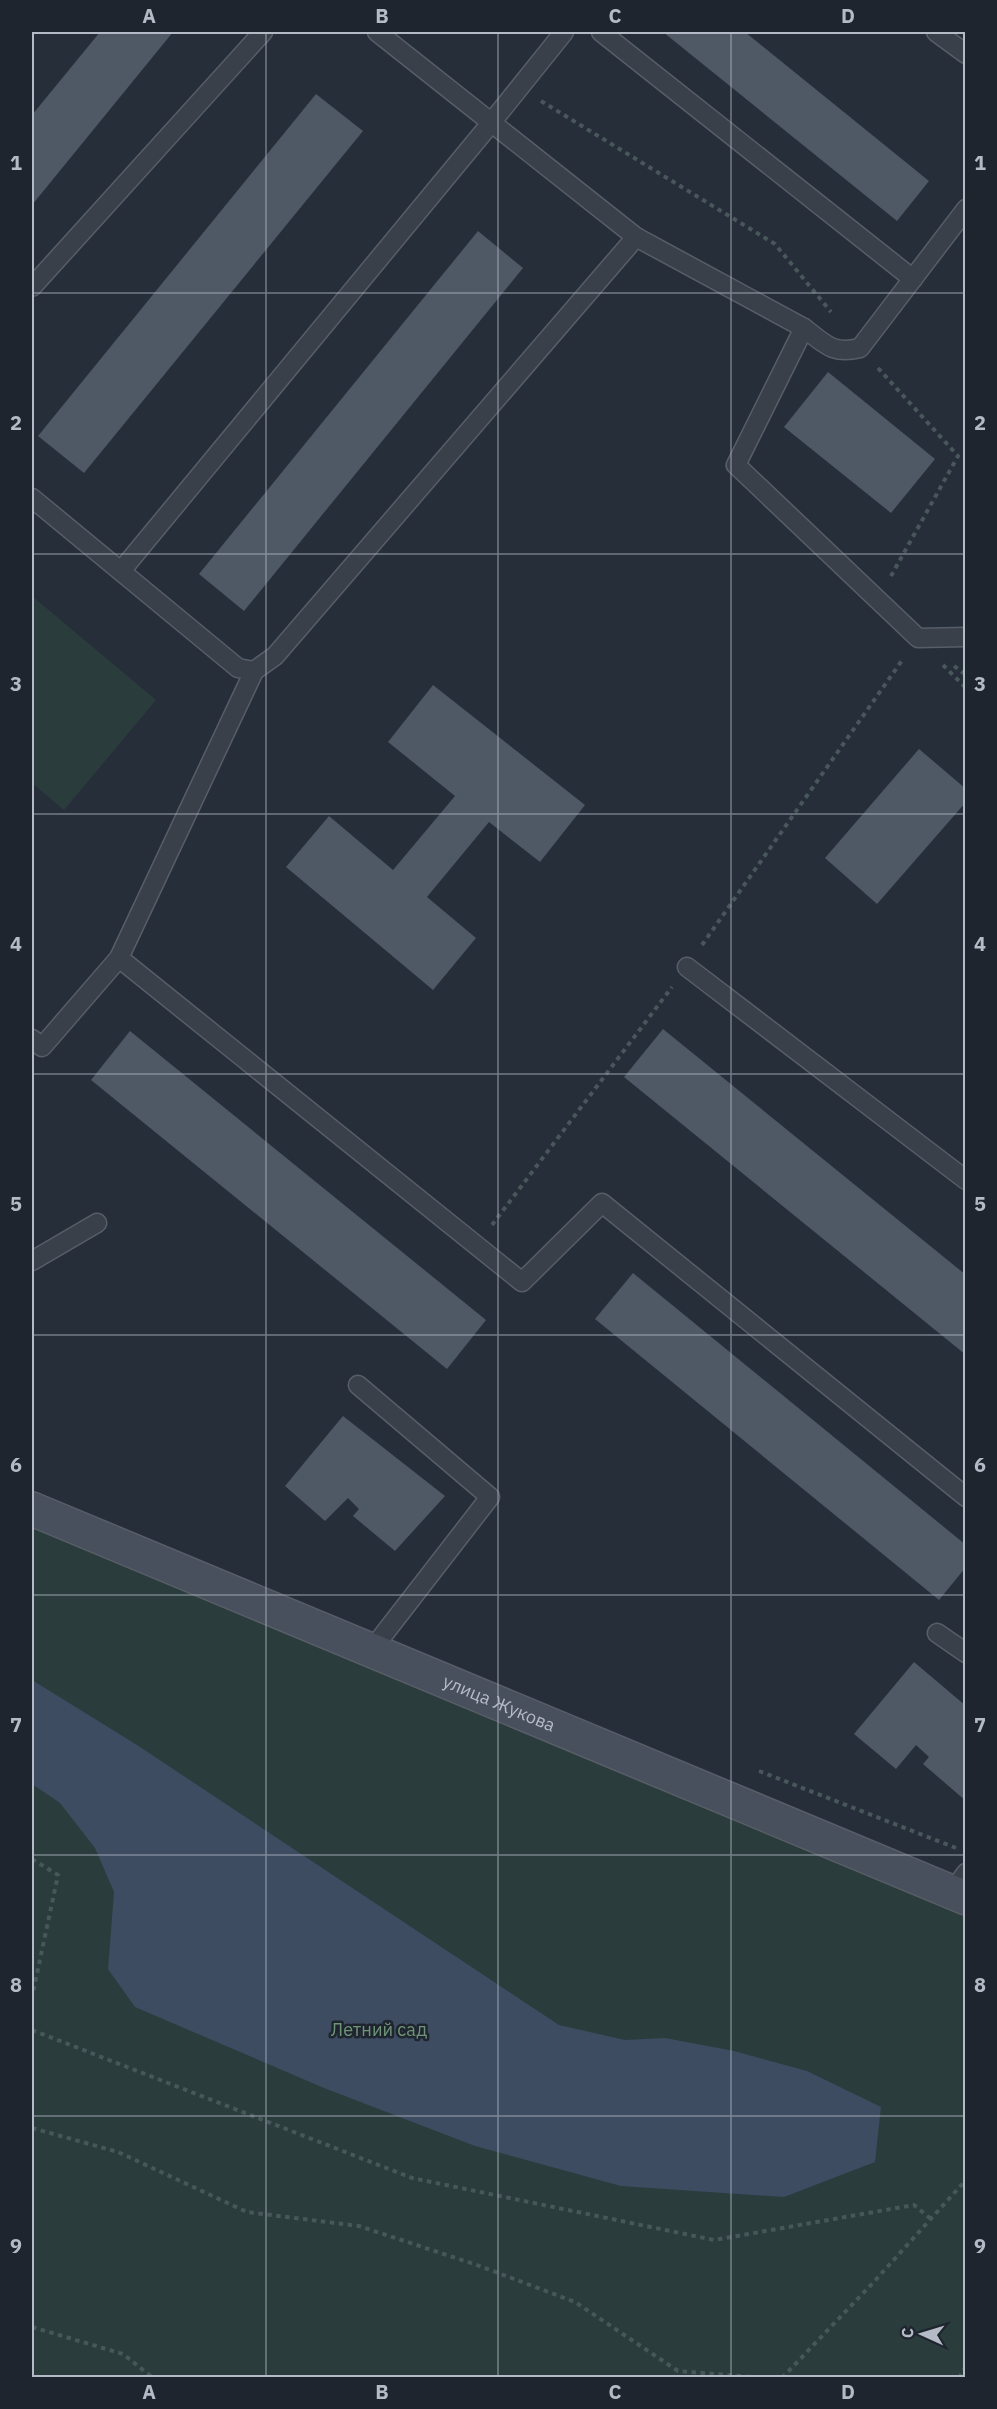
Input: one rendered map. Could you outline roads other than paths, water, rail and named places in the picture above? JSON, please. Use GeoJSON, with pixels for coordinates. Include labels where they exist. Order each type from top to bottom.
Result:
{"type":"FeatureCollection","features":[{"type":"Feature","properties":{"kind":"street","name":"улица Жукова"},"geometry":{"type":"LineString","coordinates":[[32,1509],[370,1652],[961,1888]]}},
{"type":"Feature","properties":{"kind":"lane"},"geometry":{"type":"LineString","coordinates":[[32,287],[263,32]]}},
{"type":"Feature","properties":{"kind":"lane"},"geometry":{"type":"LineString","coordinates":[[377,32],[636,237],[804,328],[827,346],[845,352],[860,348],[966,209]]}},
{"type":"Feature","properties":{"kind":"lane"},"geometry":{"type":"LineString","coordinates":[[121,571],[564,32]]}},
{"type":"Feature","properties":{"kind":"lane"},"geometry":{"type":"LineString","coordinates":[[601,32],[913,279]]}},
{"type":"Feature","properties":{"kind":"lane"},"geometry":{"type":"LineString","coordinates":[[936,32],[966,54]]}},
{"type":"Feature","properties":{"kind":"lane"},"geometry":{"type":"LineString","coordinates":[[32,1039],[42,1047],[119,958],[254,671],[275,656],[636,237]]}},
{"type":"Feature","properties":{"kind":"lane"},"geometry":{"type":"LineString","coordinates":[[804,328],[736,465],[918,638],[966,638]]}},
{"type":"Feature","properties":{"kind":"lane"},"geometry":{"type":"LineString","coordinates":[[32,498],[238,668],[254,671]]}},
{"type":"Feature","properties":{"kind":"lane"},"geometry":{"type":"LineString","coordinates":[[119,958],[522,1282],[603,1203],[966,1497]]}},
{"type":"Feature","properties":{"kind":"lane"},"geometry":{"type":"LineString","coordinates":[[687,967],[966,1180]]}},
{"type":"Feature","properties":{"kind":"lane"},"geometry":{"type":"LineString","coordinates":[[32,1261],[97,1223]]}},
{"type":"Feature","properties":{"kind":"lane"},"geometry":{"type":"LineString","coordinates":[[358,1385],[490,1497],[370,1652]]}},
{"type":"Feature","properties":{"kind":"lane"},"geometry":{"type":"LineString","coordinates":[[937,1633],[966,1653]]}},
{"type":"Feature","properties":{"kind":"water"},"geometry":{"type":"Polygon","coordinates":[[[32,1680],[137,1745],[559,2025],[625,2040],[665,2038],[734,2051],[807,2071],[881,2107],[875,2162],[784,2197],[621,2186],[475,2146],[324,2088],[135,2007],[108,1969],[114,1892],[95,1848],[60,1803],[32,1784],[32,1680]]]}},
{"type":"Feature","properties":{"kind":"park label","name":"Летний сад"},"geometry":{"type":"Point","coordinates":[379,2030]}}]}
